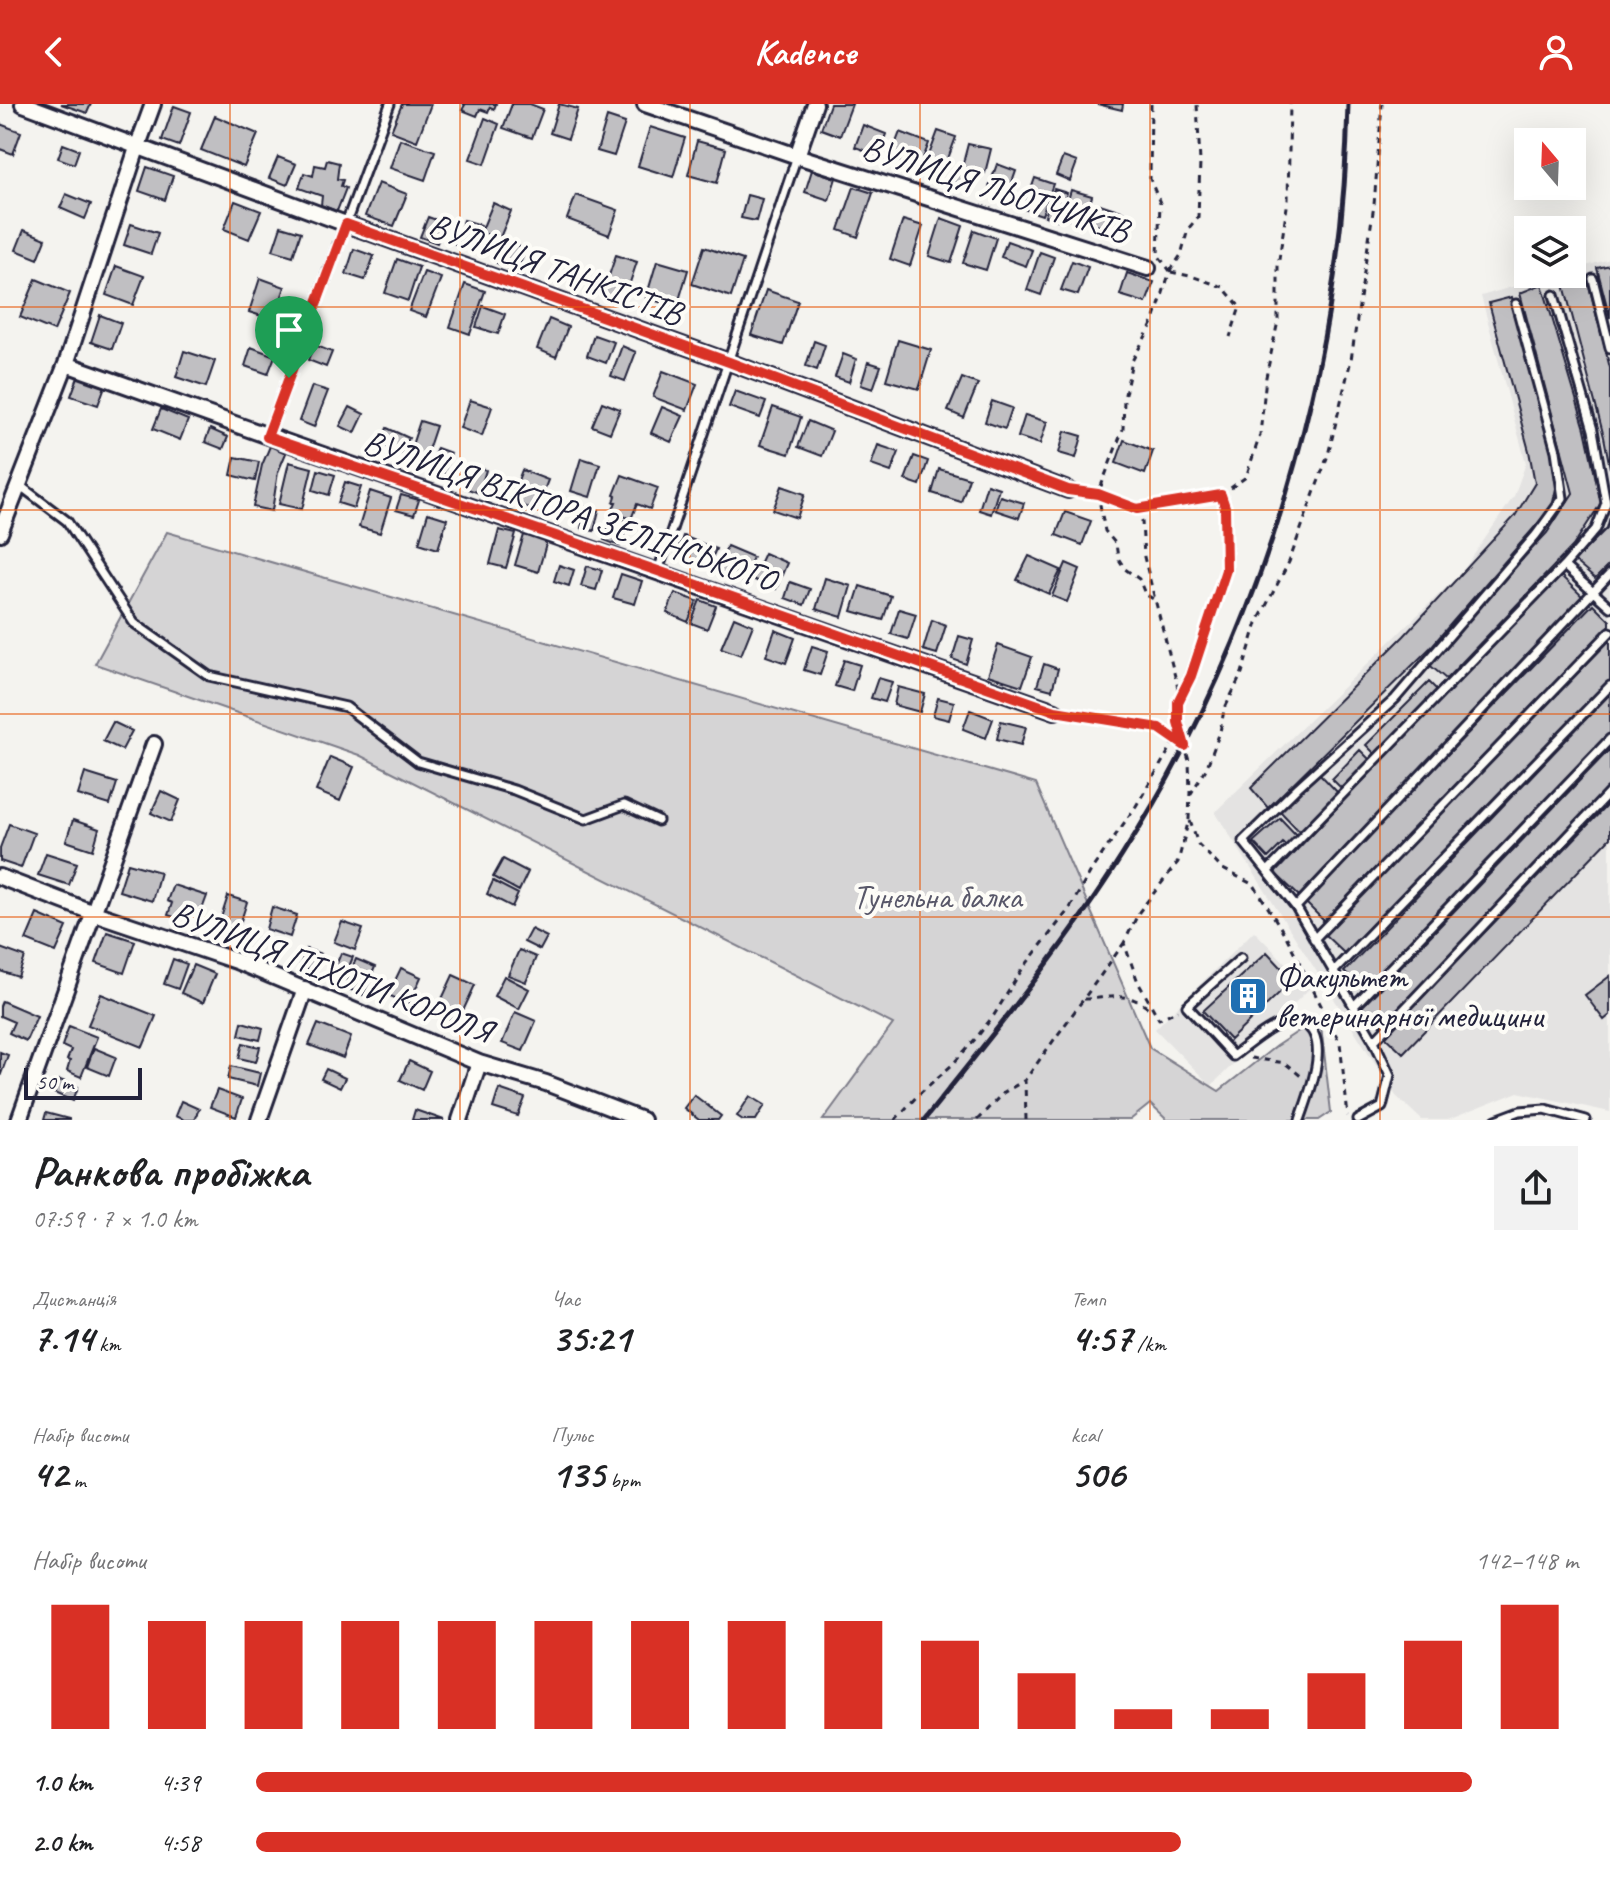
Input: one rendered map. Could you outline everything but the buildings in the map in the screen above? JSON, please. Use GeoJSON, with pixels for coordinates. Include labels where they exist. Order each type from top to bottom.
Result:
{"type":"FeatureCollection","features":[{"type":"Feature","properties":{"kind":"street","name":"ВУЛИЦЯ ТАНКІСТІВ"},"geometry":{"type":"LineString","coordinates":[[23,104],[729,362],[1068,490]]}},
{"type":"Feature","properties":{"kind":"street"},"geometry":{"type":"LineString","coordinates":[[0,533],[66,364],[153,104]]}},
{"type":"Feature","properties":{"kind":"street","name":"ВУЛИЦЯ ЛЬОТЧИКІВ"},"geometry":{"type":"LineString","coordinates":[[645,104],[1148,268]]}},
{"type":"Feature","properties":{"kind":"street"},"geometry":{"type":"LineString","coordinates":[[797,156],[815,104]]}},
{"type":"Feature","properties":{"kind":"street","name":"ВУЛИЦЯ ВІКТОРА ЗЕЛІНСЬКОГО"},"geometry":{"type":"LineString","coordinates":[[66,364],[1055,711]]}},
{"type":"Feature","properties":{"kind":"street"},"geometry":{"type":"LineString","coordinates":[[19,1120],[154,744]]}},
{"type":"Feature","properties":{"kind":"street","name":"ВУЛИЦЯ ПІХОТИ КОРОЛЯ"},"geometry":{"type":"LineString","coordinates":[[0,877],[236,961],[479,1063],[546,1083],[642,1120]]}},
{"type":"Feature","properties":{"kind":"street"},"geometry":{"type":"LineString","coordinates":[[259,1120],[305,989]]}},
{"type":"Feature","properties":{"kind":"street"},"geometry":{"type":"LineString","coordinates":[[460,1120],[479,1063]]}},
{"type":"Feature","properties":{"kind":"lane"},"geometry":{"type":"LineString","coordinates":[[267,437],[390,104]]}},
{"type":"Feature","properties":{"kind":"lane"},"geometry":{"type":"LineString","coordinates":[[658,571],[797,156]]}},
{"type":"Feature","properties":{"kind":"lane"},"geometry":{"type":"LineString","coordinates":[[1593,279],[1610,348]]}},
{"type":"Feature","properties":{"kind":"lane"},"geometry":{"type":"LineString","coordinates":[[1268,871],[1564,566],[1596,529],[1606,503],[1593,430],[1554,295]]}},
{"type":"Feature","properties":{"kind":"lane"},"geometry":{"type":"LineString","coordinates":[[1358,1120],[1382,1107],[1390,1075],[1374,1041],[1296,907],[1243,841],[1395,699],[1536,535],[1563,498],[1556,451],[1516,304]]}},
{"type":"Feature","properties":{"kind":"lane"},"geometry":{"type":"LineString","coordinates":[[18,484],[67,521],[134,623],[209,676],[346,707],[418,762],[514,790],[586,819],[624,805],[658,821]]}},
{"type":"Feature","properties":{"kind":"lane"},"geometry":{"type":"LineString","coordinates":[[1564,566],[1610,607]]}},
{"type":"Feature","properties":{"kind":"lane"},"geometry":{"type":"LineString","coordinates":[[1296,907],[1610,574]]}},
{"type":"Feature","properties":{"kind":"lane"},"geometry":{"type":"LineString","coordinates":[[1314,939],[1610,632]]}},
{"type":"Feature","properties":{"kind":"lane"},"geometry":{"type":"LineString","coordinates":[[1333,972],[1610,686]]}},
{"type":"Feature","properties":{"kind":"lane"},"geometry":{"type":"LineString","coordinates":[[1354,1006],[1610,739]]}},
{"type":"Feature","properties":{"kind":"lane"},"geometry":{"type":"LineString","coordinates":[[1374,1041],[1610,792]]}},
{"type":"Feature","properties":{"kind":"lane"},"geometry":{"type":"LineString","coordinates":[[1241,958],[1187,1006],[1233,1056],[1278,1025],[1299,1021],[1310,1027],[1316,1038],[1318,1054],[1300,1120]]}},
{"type":"Feature","properties":{"kind":"lane"},"geometry":{"type":"LineString","coordinates":[[1496,1120],[1520,1111],[1545,1109],[1586,1120]]}},
{"type":"Feature","properties":{"kind":"path"},"geometry":{"type":"LineString","coordinates":[[1151,104],[1150,179],[1160,203],[1158,255],[1170,271]]}},
{"type":"Feature","properties":{"kind":"path"},"geometry":{"type":"LineString","coordinates":[[1157,601],[1145,594],[1139,579],[1125,569],[1118,558],[1116,544],[1105,531],[1098,494],[1123,429],[1124,399],[1132,361],[1154,321],[1170,271],[1181,255],[1188,229],[1198,217],[1200,162],[1197,104]]}},
{"type":"Feature","properties":{"kind":"path"},"geometry":{"type":"LineString","coordinates":[[1068,490],[1098,494],[1137,509],[1221,495],[1246,477],[1260,435],[1266,377],[1278,321],[1278,266],[1288,200],[1290,104]]}},
{"type":"Feature","properties":{"kind":"path"},"geometry":{"type":"LineString","coordinates":[[1190,795],[1206,769],[1220,732],[1224,710],[1242,673],[1257,623],[1289,562],[1328,455],[1351,360],[1374,205],[1382,104]]}},
{"type":"Feature","properties":{"kind":"path"},"geometry":{"type":"LineString","coordinates":[[1148,268],[1194,277],[1223,287],[1240,307],[1230,337]]}},
{"type":"Feature","properties":{"kind":"path"},"geometry":{"type":"LineString","coordinates":[[1178,702],[1191,676],[1226,570],[1225,507],[1221,495]]}},
{"type":"Feature","properties":{"kind":"path"},"geometry":{"type":"LineString","coordinates":[[895,1120],[952,1065],[994,1015],[1021,971],[1070,908],[1176,739],[1178,688],[1144,557],[1142,521],[1137,509]]}},
{"type":"Feature","properties":{"kind":"path"},"geometry":{"type":"LineString","coordinates":[[1055,711],[1159,728],[1185,746]]}},
{"type":"Feature","properties":{"kind":"path"},"geometry":{"type":"LineString","coordinates":[[977,1120],[1003,1093],[1025,1080],[1124,943],[1139,912],[1178,862],[1189,819],[1190,795],[1189,761],[1178,722]]}},
{"type":"Feature","properties":{"kind":"path"},"geometry":{"type":"LineString","coordinates":[[1189,819],[1198,844],[1221,868],[1254,885],[1287,938],[1340,1043],[1348,1120]]}},
{"type":"Feature","properties":{"kind":"path"},"geometry":{"type":"LineString","coordinates":[[1124,943],[1138,982],[1159,1019],[1187,1006]]}},
{"type":"Feature","properties":{"kind":"path"},"geometry":{"type":"LineString","coordinates":[[1084,999],[1103,999],[1113,995],[1135,1000],[1155,1012]]}},
{"type":"Feature","properties":{"kind":"path"},"geometry":{"type":"LineString","coordinates":[[1233,1056],[1285,1063],[1311,1084]]}},
{"type":"Feature","properties":{"kind":"path"},"geometry":{"type":"LineString","coordinates":[[1025,1080],[1026,1120]]}},
{"type":"Feature","properties":{"kind":"shaded area"},"geometry":{"type":"Polygon","coordinates":[[[1610,259],[1610,1112],[1518,1092],[1448,1120],[1422,1120],[1396,1096],[1215,812],[1463,571],[1514,496],[1526,463],[1481,296],[1514,286],[1586,288],[1586,266],[1610,259]]]}},
{"type":"Feature","properties":{"kind":"shaded area"},"geometry":{"type":"Polygon","coordinates":[[[1254,931],[1310,988],[1211,1086],[1155,1029],[1254,931]]]}},
{"type":"Feature","properties":{"kind":"green space","name":"Тунельна балка"},"geometry":{"type":"Polygon","coordinates":[[[167,532],[1036,784],[1150,1048],[1219,1091],[1276,1046],[1320,1017],[1331,1112],[1319,1120],[1167,1120],[1150,1104],[1130,1120],[823,1120],[893,1024],[359,755],[95,664],[167,532]]]}},
{"type":"Feature","properties":{"kind":"railway"},"geometry":{"type":"LineString","coordinates":[[924,1120],[1027,990],[1100,889],[1173,769],[1217,681],[1254,589],[1286,494],[1312,398],[1330,300],[1343,202],[1348,104]]}},
{"type":"Feature","properties":{"kind":"place","name":"Факультет ветеринарної медицини"},"geometry":{"type":"Point","coordinates":[1248,996]}},
{"type":"Feature","properties":{"kind":"route"},"geometry":{"type":"LineString","coordinates":[[346,224],[729,362],[1068,490],[1098,494],[1137,509],[1221,495],[1225,507],[1226,570],[1191,676],[1178,702],[1178,722],[1185,746],[1159,728],[1055,711],[267,437],[289,378],[346,224]]}}]}
